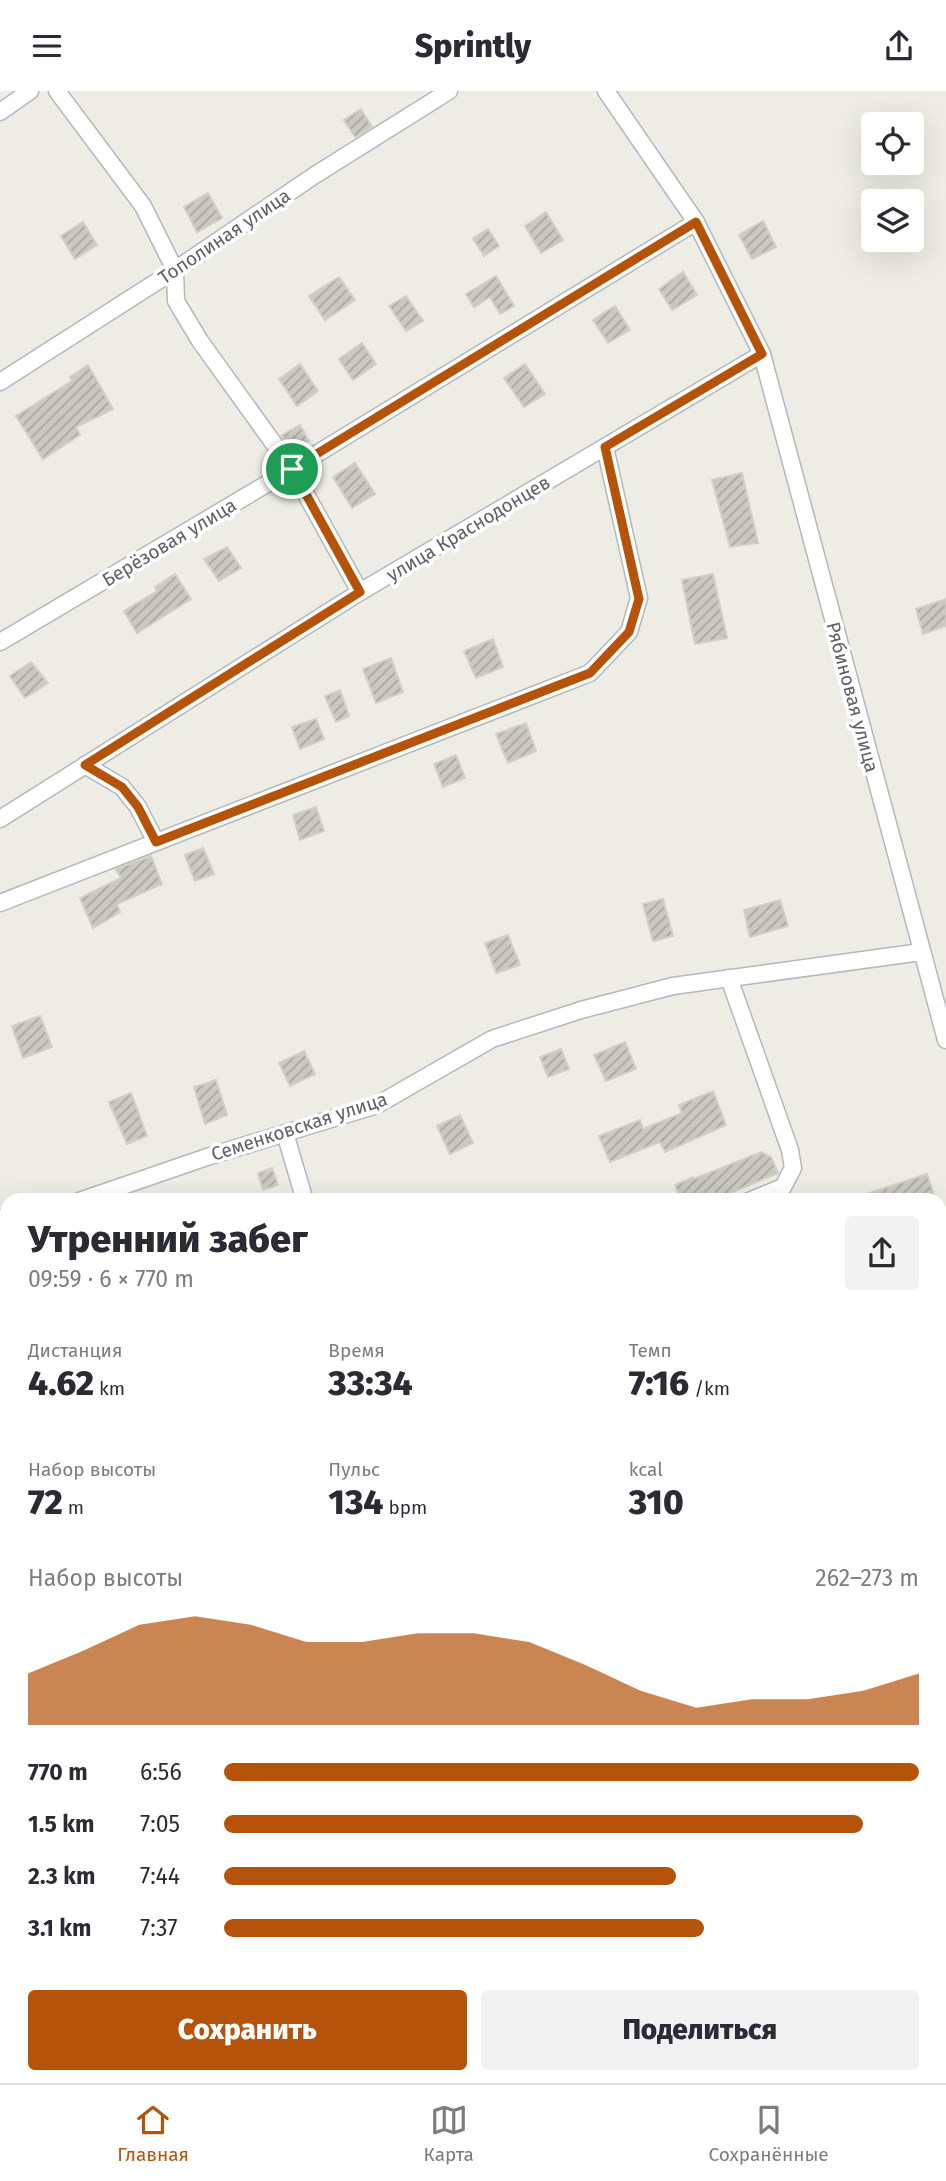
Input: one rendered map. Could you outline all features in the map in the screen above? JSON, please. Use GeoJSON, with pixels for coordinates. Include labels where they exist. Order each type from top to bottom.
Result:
{"type":"FeatureCollection","features":[{"type":"Feature","properties":{"kind":"street"},"geometry":{"type":"LineString","coordinates":[[0,113],[30,91]]}},
{"type":"Feature","properties":{"kind":"street"},"geometry":{"type":"LineString","coordinates":[[57,91],[143,206],[175,270],[176,301],[200,341],[292,469],[360,592]]}},
{"type":"Feature","properties":{"kind":"street","name":"Тополиная улица"},"geometry":{"type":"LineString","coordinates":[[0,382],[175,270],[314,175],[449,91]]}},
{"type":"Feature","properties":{"kind":"street","name":"Рябиновая улица"},"geometry":{"type":"LineString","coordinates":[[606,91],[696,222],[762,354],[946,1040]]}},
{"type":"Feature","properties":{"kind":"street","name":"Берёзовая улица"},"geometry":{"type":"LineString","coordinates":[[0,642],[292,469],[696,222]]}},
{"type":"Feature","properties":{"kind":"street","name":"улица Краснодонцев"},"geometry":{"type":"LineString","coordinates":[[0,819],[360,592],[762,354]]}},
{"type":"Feature","properties":{"kind":"street"},"geometry":{"type":"LineString","coordinates":[[0,903],[590,673],[629,632],[639,599],[605,447]]}},
{"type":"Feature","properties":{"kind":"street"},"geometry":{"type":"LineString","coordinates":[[85,765],[122,787],[138,807],[156,842]]}},
{"type":"Feature","properties":{"kind":"street","name":"Семенковская улица"},"geometry":{"type":"LineString","coordinates":[[102,1193],[210,1156],[377,1105],[492,1039],[581,1010],[660,989],[921,952]]}},
{"type":"Feature","properties":{"kind":"street"},"geometry":{"type":"LineString","coordinates":[[729,978],[790,1150],[793,1168],[783,1187],[768,1193]]}},
{"type":"Feature","properties":{"kind":"street"},"geometry":{"type":"LineString","coordinates":[[285,1133],[303,1193]]}},
{"type":"Feature","properties":{"kind":"building"},"geometry":{"type":"Polygon","coordinates":[[[361,109],[372,127],[355,137],[344,120],[361,109]]]}},
{"type":"Feature","properties":{"kind":"building"},"geometry":{"type":"Polygon","coordinates":[[[208,193],[222,218],[197,232],[184,207],[208,193]]]}},
{"type":"Feature","properties":{"kind":"building"},"geometry":{"type":"Polygon","coordinates":[[[546,212],[563,240],[541,253],[525,226],[546,212]]]}},
{"type":"Feature","properties":{"kind":"building"},"geometry":{"type":"Polygon","coordinates":[[[763,221],[776,247],[752,259],[739,235],[763,221]]]}},
{"type":"Feature","properties":{"kind":"building"},"geometry":{"type":"Polygon","coordinates":[[[83,222],[97,245],[75,259],[61,236],[83,222]]]}},
{"type":"Feature","properties":{"kind":"building"},"geometry":{"type":"Polygon","coordinates":[[[488,229],[499,246],[484,256],[473,238],[488,229]]]}},
{"type":"Feature","properties":{"kind":"building"},"geometry":{"type":"Polygon","coordinates":[[[683,272],[697,295],[672,310],[659,289],[683,272]]]}},
{"type":"Feature","properties":{"kind":"building"},"geometry":{"type":"Polygon","coordinates":[[[496,276],[514,306],[500,314],[490,297],[474,307],[466,294],[496,276]]]}},
{"type":"Feature","properties":{"kind":"building"},"geometry":{"type":"Polygon","coordinates":[[[339,277],[355,300],[325,320],[309,296],[339,277]]]}},
{"type":"Feature","properties":{"kind":"building"},"geometry":{"type":"Polygon","coordinates":[[[406,296],[423,321],[406,331],[389,306],[406,296]]]}},
{"type":"Feature","properties":{"kind":"building"},"geometry":{"type":"Polygon","coordinates":[[[615,306],[630,330],[608,343],[593,320],[615,306]]]}},
{"type":"Feature","properties":{"kind":"building"},"geometry":{"type":"Polygon","coordinates":[[[362,343],[376,364],[353,380],[339,359],[362,343]]]}},
{"type":"Feature","properties":{"kind":"building"},"geometry":{"type":"Polygon","coordinates":[[[300,364],[318,391],[297,406],[279,379],[300,364]]]}},
{"type":"Feature","properties":{"kind":"building"},"geometry":{"type":"Polygon","coordinates":[[[525,364],[545,394],[524,407],[504,378],[525,364]]]}},
{"type":"Feature","properties":{"kind":"building"},"geometry":{"type":"Polygon","coordinates":[[[88,365],[113,409],[76,427],[80,435],[43,459],[16,416],[72,381],[70,377],[88,365]]]}},
{"type":"Feature","properties":{"kind":"building"},"geometry":{"type":"Polygon","coordinates":[[[300,425],[309,441],[292,451],[282,435],[300,425]]]}},
{"type":"Feature","properties":{"kind":"building"},"geometry":{"type":"Polygon","coordinates":[[[355,463],[375,494],[352,508],[333,477],[355,463]]]}},
{"type":"Feature","properties":{"kind":"building"},"geometry":{"type":"Polygon","coordinates":[[[742,473],[758,543],[730,547],[712,480],[742,473]]]}},
{"type":"Feature","properties":{"kind":"building"},"geometry":{"type":"Polygon","coordinates":[[[227,547],[241,568],[219,581],[204,559],[227,547]]]}},
{"type":"Feature","properties":{"kind":"building"},"geometry":{"type":"Polygon","coordinates":[[[175,574],[191,599],[137,633],[124,611],[157,591],[155,587],[175,574]]]}},
{"type":"Feature","properties":{"kind":"building"},"geometry":{"type":"Polygon","coordinates":[[[713,574],[727,638],[695,644],[682,580],[713,574]]]}},
{"type":"Feature","properties":{"kind":"building"},"geometry":{"type":"Polygon","coordinates":[[[946,599],[946,626],[923,634],[916,609],[946,599]]]}},
{"type":"Feature","properties":{"kind":"building"},"geometry":{"type":"Polygon","coordinates":[[[493,639],[503,667],[476,678],[464,651],[493,639]]]}},
{"type":"Feature","properties":{"kind":"building"},"geometry":{"type":"Polygon","coordinates":[[[391,658],[403,692],[376,703],[363,669],[391,658]]]}},
{"type":"Feature","properties":{"kind":"building"},"geometry":{"type":"Polygon","coordinates":[[[31,662],[48,683],[25,698],[10,676],[31,662]]]}},
{"type":"Feature","properties":{"kind":"building"},"geometry":{"type":"Polygon","coordinates":[[[340,690],[349,716],[336,722],[325,696],[340,690]]]}},
{"type":"Feature","properties":{"kind":"building"},"geometry":{"type":"Polygon","coordinates":[[[316,719],[324,739],[300,749],[292,727],[316,719]]]}},
{"type":"Feature","properties":{"kind":"building"},"geometry":{"type":"Polygon","coordinates":[[[526,723],[536,751],[508,763],[496,734],[526,723]]]}},
{"type":"Feature","properties":{"kind":"building"},"geometry":{"type":"Polygon","coordinates":[[[456,755],[465,778],[443,787],[434,764],[456,755]]]}},
{"type":"Feature","properties":{"kind":"building"},"geometry":{"type":"Polygon","coordinates":[[[316,807],[324,831],[300,840],[293,815],[316,807]]]}},
{"type":"Feature","properties":{"kind":"building"},"geometry":{"type":"Polygon","coordinates":[[[203,848],[214,874],[195,881],[185,855],[203,848]]]}},
{"type":"Feature","properties":{"kind":"building"},"geometry":{"type":"Polygon","coordinates":[[[151,856],[162,884],[117,904],[120,912],[93,928],[80,898],[121,878],[116,869],[151,856]]]}},
{"type":"Feature","properties":{"kind":"building"},"geometry":{"type":"Polygon","coordinates":[[[663,899],[673,936],[653,941],[643,904],[663,899]]]}},
{"type":"Feature","properties":{"kind":"building"},"geometry":{"type":"Polygon","coordinates":[[[780,900],[788,926],[750,937],[744,910],[780,900]]]}},
{"type":"Feature","properties":{"kind":"building"},"geometry":{"type":"Polygon","coordinates":[[[508,935],[520,965],[496,973],[485,943],[508,935]]]}},
{"type":"Feature","properties":{"kind":"building"},"geometry":{"type":"Polygon","coordinates":[[[40,1016],[52,1047],[23,1058],[12,1026],[40,1016]]]}},
{"type":"Feature","properties":{"kind":"building"},"geometry":{"type":"Polygon","coordinates":[[[625,1042],[636,1069],[606,1081],[594,1055],[625,1042]]]}},
{"type":"Feature","properties":{"kind":"building"},"geometry":{"type":"Polygon","coordinates":[[[561,1049],[569,1069],[548,1077],[540,1057],[561,1049]]]}},
{"type":"Feature","properties":{"kind":"building"},"geometry":{"type":"Polygon","coordinates":[[[304,1051],[315,1074],[290,1086],[279,1063],[304,1051]]]}},
{"type":"Feature","properties":{"kind":"building"},"geometry":{"type":"Polygon","coordinates":[[[216,1080],[227,1115],[205,1124],[194,1087],[216,1080]]]}},
{"type":"Feature","properties":{"kind":"building"},"geometry":{"type":"Polygon","coordinates":[[[713,1091],[726,1125],[665,1152],[660,1142],[610,1162],[599,1136],[640,1120],[643,1129],[682,1113],[679,1105],[713,1091]]]}},
{"type":"Feature","properties":{"kind":"building"},"geometry":{"type":"Polygon","coordinates":[[[131,1093],[147,1136],[127,1144],[109,1102],[131,1093]]]}},
{"type":"Feature","properties":{"kind":"building"},"geometry":{"type":"Polygon","coordinates":[[[460,1115],[473,1143],[450,1154],[437,1126],[460,1115]]]}},
{"type":"Feature","properties":{"kind":"building"},"geometry":{"type":"Polygon","coordinates":[[[761,1152],[771,1157],[778,1173],[730,1193],[678,1193],[675,1185],[693,1177],[694,1179],[761,1152]]]}},
{"type":"Feature","properties":{"kind":"building"},"geometry":{"type":"Polygon","coordinates":[[[272,1168],[278,1185],[263,1190],[258,1173],[272,1168]]]}},
{"type":"Feature","properties":{"kind":"building"},"geometry":{"type":"Polygon","coordinates":[[[927,1174],[933,1193],[870,1193],[927,1174]]]}},
{"type":"Feature","properties":{"kind":"route"},"geometry":{"type":"LineString","coordinates":[[696,222],[762,354],[605,447],[639,599],[629,632],[590,673],[156,842],[138,807],[122,787],[85,765],[360,592],[292,469],[696,222]]}}]}
